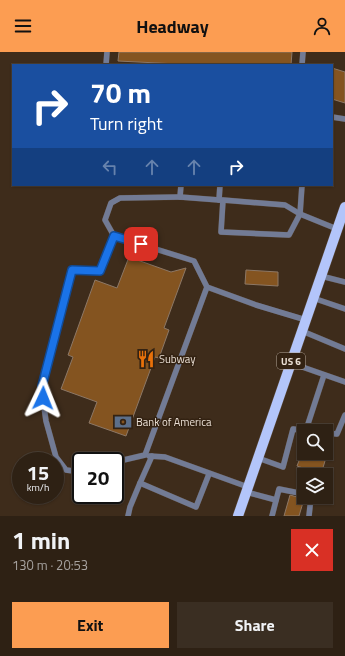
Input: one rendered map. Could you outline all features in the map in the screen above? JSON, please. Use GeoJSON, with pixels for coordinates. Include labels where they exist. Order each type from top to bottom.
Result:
{"type":"FeatureCollection","features":[{"type":"Feature","properties":{"kind":"main road","name":"US 6"},"geometry":{"type":"LineString","coordinates":[[238,516],[344,210]]}},
{"type":"Feature","properties":{"kind":"lane"},"geometry":{"type":"LineString","coordinates":[[106,64],[107,52]]}},
{"type":"Feature","properties":{"kind":"lane"},"geometry":{"type":"LineString","coordinates":[[302,64],[304,52]]}},
{"type":"Feature","properties":{"kind":"lane"},"geometry":{"type":"LineString","coordinates":[[333,116],[345,119]]}},
{"type":"Feature","properties":{"kind":"lane"},"geometry":{"type":"LineString","coordinates":[[180,197],[181,186]]}},
{"type":"Feature","properties":{"kind":"lane"},"geometry":{"type":"LineString","coordinates":[[220,186],[221,232],[289,235],[300,214],[302,186]]}},
{"type":"Feature","properties":{"kind":"lane"},"geometry":{"type":"LineString","coordinates":[[306,320],[271,310],[207,288],[194,261],[114,236],[105,220],[111,203],[120,198],[180,197],[285,205],[300,214],[337,229]]}},
{"type":"Feature","properties":{"kind":"lane"},"geometry":{"type":"LineString","coordinates":[[72,471],[66,470],[56,457],[46,421],[42,386],[72,270],[100,271],[114,236]]}},
{"type":"Feature","properties":{"kind":"lane"},"geometry":{"type":"LineString","coordinates":[[321,276],[345,282]]}},
{"type":"Feature","properties":{"kind":"lane"},"geometry":{"type":"LineString","coordinates":[[145,455],[207,288]]}},
{"type":"Feature","properties":{"kind":"lane"},"geometry":{"type":"LineString","coordinates":[[313,298],[345,309]]}},
{"type":"Feature","properties":{"kind":"lane"},"geometry":{"type":"LineString","coordinates":[[302,331],[345,349]]}},
{"type":"Feature","properties":{"kind":"lane"},"geometry":{"type":"LineString","coordinates":[[291,363],[345,382]]}},
{"type":"Feature","properties":{"kind":"lane"},"geometry":{"type":"LineString","coordinates":[[310,424],[324,375]]}},
{"type":"Feature","properties":{"kind":"lane"},"geometry":{"type":"LineString","coordinates":[[333,434],[337,434],[345,415]]}},
{"type":"Feature","properties":{"kind":"lane"},"geometry":{"type":"LineString","coordinates":[[258,458],[283,467],[293,429],[297,430]]}},
{"type":"Feature","properties":{"kind":"lane"},"geometry":{"type":"LineString","coordinates":[[124,460],[145,455],[165,458],[276,500]]}},
{"type":"Feature","properties":{"kind":"lane"},"geometry":{"type":"LineString","coordinates":[[128,516],[130,507],[152,456]]}},
{"type":"Feature","properties":{"kind":"lane"},"geometry":{"type":"LineString","coordinates":[[140,483],[196,507],[209,474]]}},
{"type":"Feature","properties":{"kind":"lane"},"geometry":{"type":"LineString","coordinates":[[272,516],[279,489],[297,493]]}},
{"type":"Feature","properties":{"kind":"lane"},"geometry":{"type":"LineString","coordinates":[[309,516],[310,504]]}},
{"type":"Feature","properties":{"kind":"building"},"geometry":{"type":"Polygon","coordinates":[[[119,52],[292,52],[291,64],[178,64],[118,61],[119,52]]]}},
{"type":"Feature","properties":{"kind":"building"},"geometry":{"type":"Polygon","coordinates":[[[333,68],[345,72],[345,103],[333,99],[333,68]]]}},
{"type":"Feature","properties":{"kind":"building"},"geometry":{"type":"Polygon","coordinates":[[[129,257],[171,272],[186,268],[164,328],[169,330],[159,358],[155,357],[126,436],[89,423],[97,402],[61,389],[73,357],[68,355],[95,280],[117,288],[129,257]]]}},
{"type":"Feature","properties":{"kind":"building"},"geometry":{"type":"Polygon","coordinates":[[[246,270],[278,272],[278,286],[245,284],[246,270]]]}},
{"type":"Feature","properties":{"kind":"building"},"geometry":{"type":"Polygon","coordinates":[[[299,460],[325,461],[323,468],[303,468],[297,466],[299,460]]]}},
{"type":"Feature","properties":{"kind":"building"},"geometry":{"type":"Polygon","coordinates":[[[290,495],[297,497],[297,504],[303,504],[299,516],[284,516],[290,495]]]}},
{"type":"Feature","properties":{"kind":"place","name":"Subway"},"geometry":{"type":"Point","coordinates":[146,359]}},
{"type":"Feature","properties":{"kind":"place","name":"Bank of America"},"geometry":{"type":"Point","coordinates":[123,422]}},
{"type":"Feature","properties":{"kind":"route"},"geometry":{"type":"LineString","coordinates":[[43,398],[42,386],[72,270],[100,271],[114,236],[141,244]]}}]}
